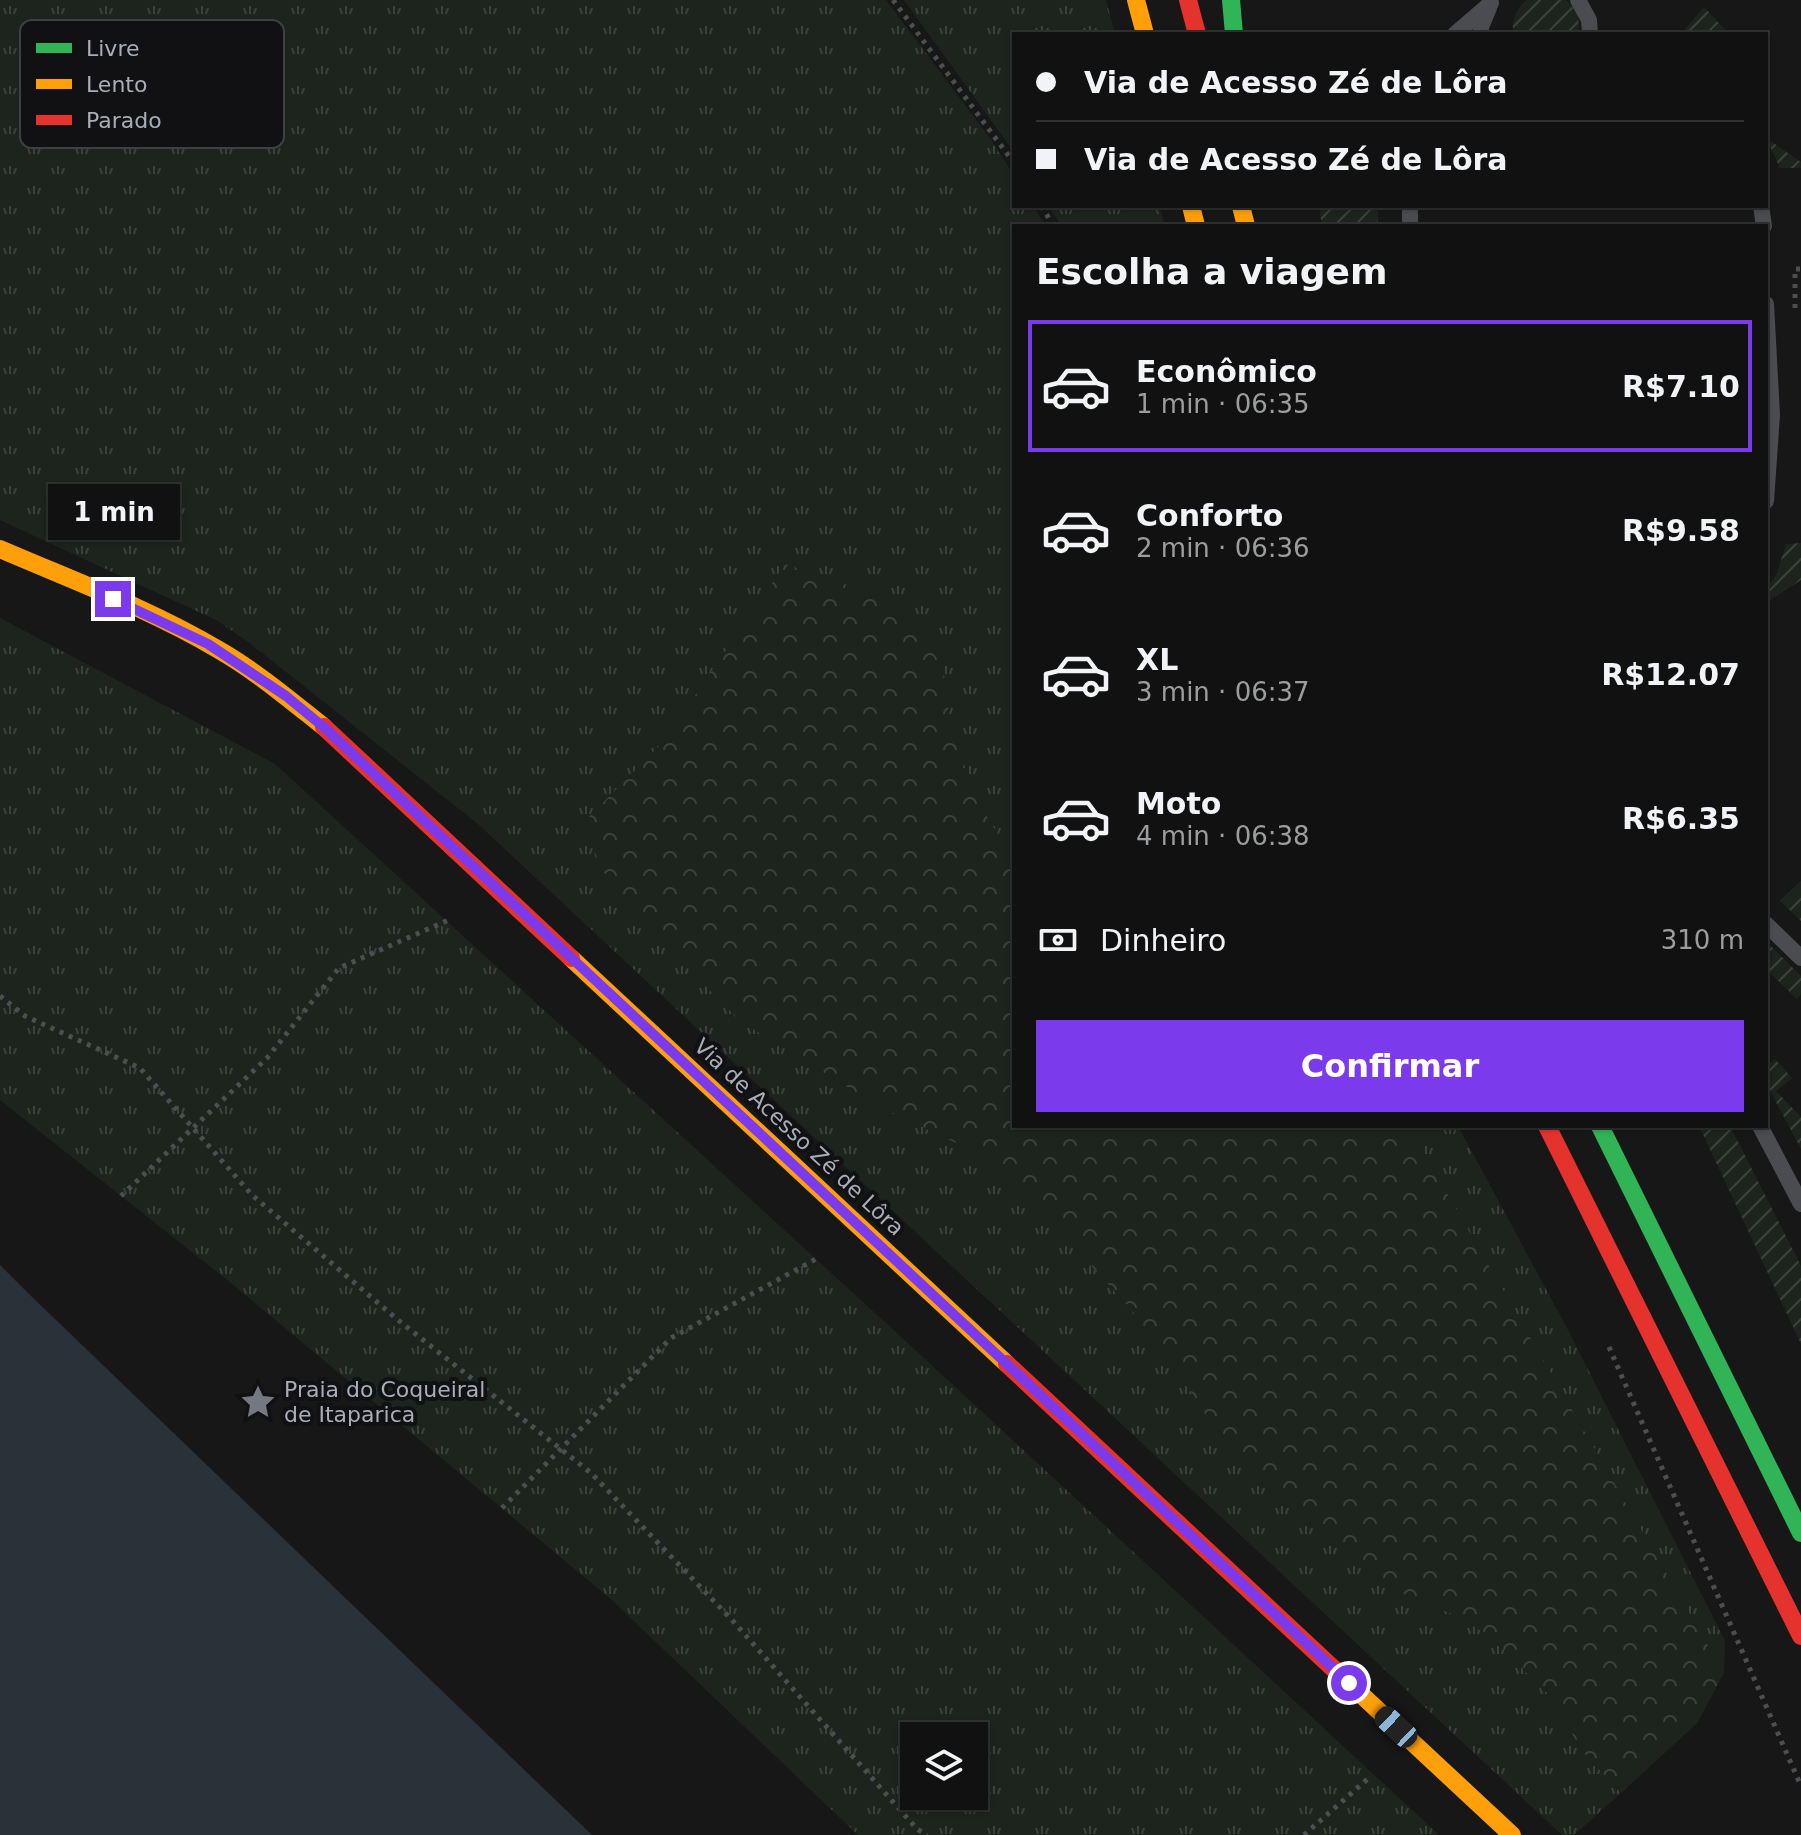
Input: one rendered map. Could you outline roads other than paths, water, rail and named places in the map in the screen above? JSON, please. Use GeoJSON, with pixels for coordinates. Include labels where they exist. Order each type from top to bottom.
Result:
{"type":"FeatureCollection","features":[{"type":"Feature","properties":{"kind":"street"},"geometry":{"type":"LineString","coordinates":[[1136,0],[1144,32]]}},
{"type":"Feature","properties":{"kind":"street"},"geometry":{"type":"LineString","coordinates":[[1188,0],[1196,32]]}},
{"type":"Feature","properties":{"kind":"street"},"geometry":{"type":"LineString","coordinates":[[1231,0],[1234,32]]}},
{"type":"Feature","properties":{"kind":"street","name":"Via de Acesso Zé de Lôra"},"geometry":{"type":"LineString","coordinates":[[0,549],[169,623],[208,644],[286,696],[326,729],[1512,1835]]}},
{"type":"Feature","properties":{"kind":"street"},"geometry":{"type":"LineString","coordinates":[[1548,1128],[1801,1636]]}},
{"type":"Feature","properties":{"kind":"street"},"geometry":{"type":"LineString","coordinates":[[1601,1128],[1801,1533]]}},
{"type":"Feature","properties":{"kind":"street"},"geometry":{"type":"LineString","coordinates":[[1745,1420],[1792,1474]]}},
{"type":"Feature","properties":{"kind":"lane"},"geometry":{"type":"LineString","coordinates":[[1578,0],[1589,27]]}},
{"type":"Feature","properties":{"kind":"lane"},"geometry":{"type":"LineString","coordinates":[[1457,32],[1491,3],[1481,32]]}},
{"type":"Feature","properties":{"kind":"lane"},"geometry":{"type":"LineString","coordinates":[[1768,341],[1772,415],[1768,472]]}},
{"type":"Feature","properties":{"kind":"lane"},"geometry":{"type":"LineString","coordinates":[[1768,926],[1801,958]]}},
{"type":"Feature","properties":{"kind":"lane"},"geometry":{"type":"LineString","coordinates":[[1761,1128],[1801,1204]]}},
{"type":"Feature","properties":{"kind":"place","name":"Praia do Coqueiral de Itaparica"},"geometry":{"type":"Point","coordinates":[258,1402]}}]}
